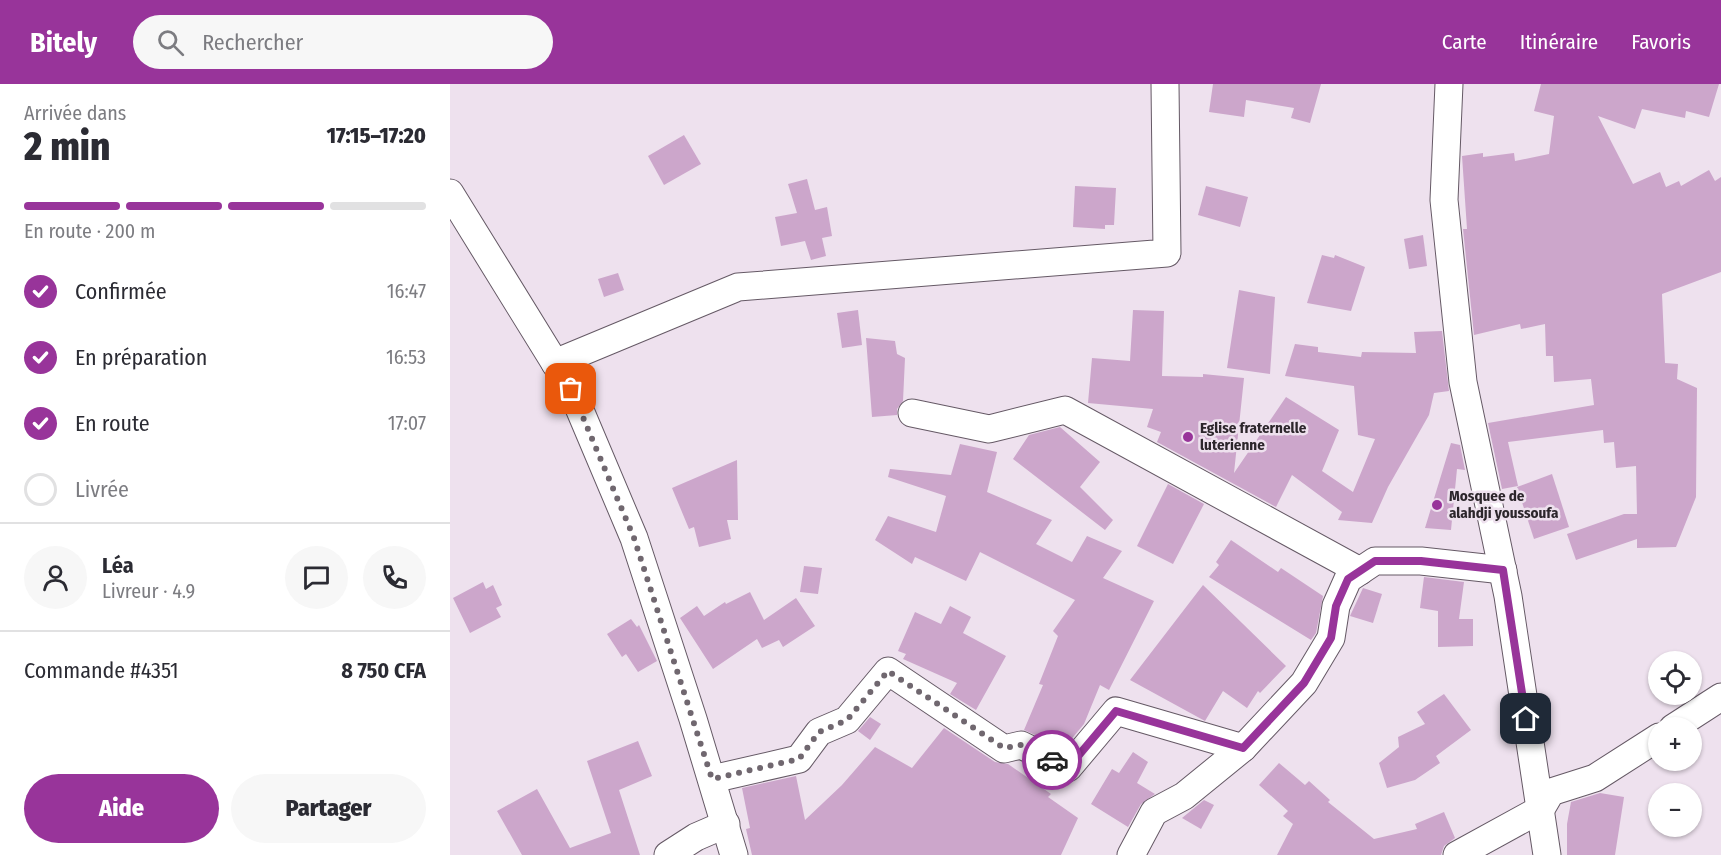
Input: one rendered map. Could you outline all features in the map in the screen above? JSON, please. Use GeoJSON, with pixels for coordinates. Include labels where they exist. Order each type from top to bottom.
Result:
{"type":"FeatureCollection","features":[{"type":"Feature","properties":{"kind":"street"},"geometry":{"type":"LineString","coordinates":[[555,363],[738,287],[1167,253],[1164,84]]}},
{"type":"Feature","properties":{"kind":"street"},"geometry":{"type":"LineString","coordinates":[[1449,84],[1444,200],[1463,382],[1503,570],[1547,855]]}},
{"type":"Feature","properties":{"kind":"street"},"geometry":{"type":"LineString","coordinates":[[451,196],[571,389],[634,538],[712,779],[734,855]]}},
{"type":"Feature","properties":{"kind":"street"},"geometry":{"type":"LineString","coordinates":[[912,413],[989,429],[1065,410],[1360,571]]}},
{"type":"Feature","properties":{"kind":"street"},"geometry":{"type":"LineString","coordinates":[[1131,855],[1154,812],[1184,796],[1243,748],[1304,683],[1331,638],[1336,606],[1348,579],[1375,561],[1409,561],[1503,570]]}},
{"type":"Feature","properties":{"kind":"street"},"geometry":{"type":"LineString","coordinates":[[712,779],[799,759],[819,732],[847,720],[888,671],[1004,748],[1021,745],[1068,768],[1116,711],[1243,748]]}},
{"type":"Feature","properties":{"kind":"street"},"geometry":{"type":"LineString","coordinates":[[1690,717],[1721,697]]}},
{"type":"Feature","properties":{"kind":"street"},"geometry":{"type":"LineString","coordinates":[[1457,855],[1541,809],[1551,792],[1595,778],[1648,744]]}},
{"type":"Feature","properties":{"kind":"street"},"geometry":{"type":"LineString","coordinates":[[668,855],[696,837],[726,824]]}},
{"type":"Feature","properties":{"kind":"building"},"geometry":{"type":"Polygon","coordinates":[[[1213,84],[1321,84],[1310,123],[1291,118],[1294,108],[1246,100],[1244,117],[1209,112],[1213,84]]]}},
{"type":"Feature","properties":{"kind":"building"},"geometry":{"type":"Polygon","coordinates":[[[1541,84],[1719,84],[1709,117],[1686,111],[1685,118],[1642,109],[1635,129],[1598,116],[1633,184],[1660,172],[1666,187],[1679,181],[1681,186],[1709,170],[1715,181],[1721,177],[1721,272],[1662,294],[1665,363],[1678,364],[1677,379],[1697,388],[1696,497],[1676,547],[1637,548],[1637,539],[1576,560],[1567,534],[1624,514],[1637,514],[1636,466],[1616,468],[1614,442],[1604,443],[1603,430],[1508,442],[1518,486],[1502,489],[1488,423],[1594,405],[1591,379],[1554,382],[1553,356],[1546,356],[1545,324],[1521,329],[1520,324],[1474,335],[1463,229],[1467,229],[1462,156],[1483,153],[1483,157],[1514,153],[1515,161],[1549,154],[1554,116],[1534,111],[1541,84]]]}},
{"type":"Feature","properties":{"kind":"building"},"geometry":{"type":"Polygon","coordinates":[[[684,135],[701,164],[664,185],[648,156],[684,135]]]}},
{"type":"Feature","properties":{"kind":"building"},"geometry":{"type":"Polygon","coordinates":[[[807,179],[815,210],[827,207],[832,236],[822,238],[826,256],[811,260],[805,241],[781,246],[775,217],[797,213],[788,184],[807,179]]]}},
{"type":"Feature","properties":{"kind":"building"},"geometry":{"type":"Polygon","coordinates":[[[1075,186],[1116,188],[1114,225],[1105,225],[1105,229],[1073,227],[1075,186]]]}},
{"type":"Feature","properties":{"kind":"building"},"geometry":{"type":"Polygon","coordinates":[[[1206,186],[1248,197],[1240,227],[1198,215],[1206,186]]]}},
{"type":"Feature","properties":{"kind":"building"},"geometry":{"type":"Polygon","coordinates":[[[1423,235],[1427,266],[1409,269],[1404,239],[1423,235]]]}},
{"type":"Feature","properties":{"kind":"building"},"geometry":{"type":"Polygon","coordinates":[[[1322,255],[1334,258],[1335,255],[1365,267],[1351,311],[1307,303],[1322,255]]]}},
{"type":"Feature","properties":{"kind":"building"},"geometry":{"type":"Polygon","coordinates":[[[618,273],[624,290],[604,297],[598,279],[618,273]]]}},
{"type":"Feature","properties":{"kind":"building"},"geometry":{"type":"Polygon","coordinates":[[[1239,290],[1275,297],[1270,374],[1227,368],[1239,290]]]}},
{"type":"Feature","properties":{"kind":"building"},"geometry":{"type":"Polygon","coordinates":[[[858,310],[862,345],[842,348],[837,313],[858,310]]]}},
{"type":"Feature","properties":{"kind":"building"},"geometry":{"type":"Polygon","coordinates":[[[1133,310],[1164,311],[1162,376],[1203,377],[1203,374],[1244,378],[1234,473],[1286,397],[1339,430],[1322,471],[1353,492],[1375,439],[1358,435],[1354,386],[1285,376],[1295,344],[1318,347],[1318,352],[1361,357],[1362,352],[1416,353],[1414,332],[1442,331],[1449,391],[1434,393],[1429,415],[1388,487],[1372,523],[1338,520],[1342,512],[1292,475],[1276,507],[1157,442],[1161,432],[1147,427],[1153,409],[1088,403],[1092,358],[1130,361],[1133,310]]]}},
{"type":"Feature","properties":{"kind":"building"},"geometry":{"type":"Polygon","coordinates":[[[866,338],[895,341],[897,354],[905,358],[903,401],[897,409],[897,415],[872,417],[866,338]]]}},
{"type":"Feature","properties":{"kind":"building"},"geometry":{"type":"Polygon","coordinates":[[[1060,427],[1100,462],[1080,487],[1113,520],[1105,530],[1013,459],[1029,435],[1060,427]]]}},
{"type":"Feature","properties":{"kind":"building"},"geometry":{"type":"Polygon","coordinates":[[[1451,443],[1460,445],[1465,470],[1457,469],[1451,530],[1425,528],[1451,443]]]}},
{"type":"Feature","properties":{"kind":"building"},"geometry":{"type":"Polygon","coordinates":[[[960,444],[997,452],[987,492],[1052,520],[1036,544],[1072,562],[1087,536],[1122,551],[1103,578],[1154,601],[1109,690],[1100,685],[1084,724],[1064,748],[1024,730],[1043,685],[1039,684],[1058,636],[1053,631],[1075,600],[980,552],[966,581],[915,557],[912,564],[875,540],[888,516],[936,532],[946,496],[888,477],[890,469],[951,475],[960,444]]]}},
{"type":"Feature","properties":{"kind":"building"},"geometry":{"type":"Polygon","coordinates":[[[737,460],[738,520],[727,520],[731,539],[699,547],[694,527],[689,529],[672,488],[737,460]]]}},
{"type":"Feature","properties":{"kind":"building"},"geometry":{"type":"Polygon","coordinates":[[[1552,474],[1569,527],[1534,539],[1517,487],[1552,474]]]}},
{"type":"Feature","properties":{"kind":"building"},"geometry":{"type":"Polygon","coordinates":[[[1168,484],[1204,504],[1173,564],[1137,546],[1168,484]]]}},
{"type":"Feature","properties":{"kind":"building"},"geometry":{"type":"Polygon","coordinates":[[[1231,540],[1278,572],[1281,568],[1323,596],[1316,633],[1311,640],[1209,577],[1219,565],[1216,562],[1231,540]]]}},
{"type":"Feature","properties":{"kind":"building"},"geometry":{"type":"Polygon","coordinates":[[[804,566],[822,568],[818,594],[800,592],[804,566]]]}},
{"type":"Feature","properties":{"kind":"building"},"geometry":{"type":"Polygon","coordinates":[[[1424,577],[1464,582],[1459,619],[1473,619],[1473,646],[1438,647],[1438,611],[1420,608],[1424,577]]]}},
{"type":"Feature","properties":{"kind":"building"},"geometry":{"type":"Polygon","coordinates":[[[483,582],[486,589],[493,585],[502,605],[496,608],[501,617],[470,633],[453,598],[483,582]]]}},
{"type":"Feature","properties":{"kind":"building"},"geometry":{"type":"Polygon","coordinates":[[[1203,585],[1286,666],[1260,693],[1258,691],[1247,708],[1223,691],[1205,721],[1130,680],[1203,585]]]}},
{"type":"Feature","properties":{"kind":"building"},"geometry":{"type":"Polygon","coordinates":[[[1363,588],[1382,594],[1373,623],[1350,616],[1363,588]]]}},
{"type":"Feature","properties":{"kind":"building"},"geometry":{"type":"Polygon","coordinates":[[[750,592],[764,620],[796,598],[815,626],[783,647],[779,640],[762,648],[757,639],[713,669],[680,618],[697,606],[704,616],[725,602],[726,604],[750,592]]]}},
{"type":"Feature","properties":{"kind":"building"},"geometry":{"type":"Polygon","coordinates":[[[950,606],[971,617],[963,633],[1006,656],[976,710],[950,694],[957,683],[903,659],[906,654],[898,651],[915,612],[941,624],[950,606]]]}},
{"type":"Feature","properties":{"kind":"building"},"geometry":{"type":"Polygon","coordinates":[[[631,619],[637,627],[639,625],[657,661],[638,672],[626,654],[622,657],[607,634],[631,619]]]}},
{"type":"Feature","properties":{"kind":"building"},"geometry":{"type":"Polygon","coordinates":[[[1444,694],[1471,730],[1436,756],[1440,763],[1415,780],[1387,788],[1379,763],[1399,747],[1398,737],[1425,724],[1417,712],[1444,694]]]}},
{"type":"Feature","properties":{"kind":"building"},"geometry":{"type":"Polygon","coordinates":[[[870,717],[881,724],[870,740],[858,731],[870,717]]]}},
{"type":"Feature","properties":{"kind":"building"},"geometry":{"type":"Polygon","coordinates":[[[944,728],[995,762],[1008,764],[1051,794],[1048,797],[1078,818],[1061,855],[752,855],[746,829],[750,828],[742,788],[796,776],[805,820],[842,785],[875,747],[912,768],[944,728]]]}},
{"type":"Feature","properties":{"kind":"building"},"geometry":{"type":"Polygon","coordinates":[[[638,741],[652,776],[619,790],[640,855],[522,855],[497,811],[537,789],[570,848],[611,833],[587,761],[638,741]]]}},
{"type":"Feature","properties":{"kind":"building"},"geometry":{"type":"Polygon","coordinates":[[[1133,752],[1148,762],[1137,783],[1155,794],[1141,804],[1128,827],[1091,804],[1112,769],[1119,773],[1133,752]]]}},
{"type":"Feature","properties":{"kind":"building"},"geometry":{"type":"Polygon","coordinates":[[[1279,763],[1305,785],[1309,781],[1330,800],[1328,802],[1374,839],[1417,829],[1415,824],[1444,812],[1455,838],[1444,846],[1441,855],[1277,855],[1293,824],[1283,816],[1288,811],[1259,785],[1279,763]]]}},
{"type":"Feature","properties":{"kind":"building"},"geometry":{"type":"Polygon","coordinates":[[[1600,793],[1624,797],[1615,855],[1567,855],[1567,824],[1571,802],[1600,793]]]}},
{"type":"Feature","properties":{"kind":"building"},"geometry":{"type":"Polygon","coordinates":[[[1204,800],[1214,805],[1201,829],[1182,818],[1204,800]]]}},
{"type":"Feature","properties":{"kind":"way so far"},"geometry":{"type":"LineString","coordinates":[[571,389],[634,538],[712,779],[799,759],[819,732],[847,720],[888,671],[1004,748],[1021,745],[1052,760]]}},
{"type":"Feature","properties":{"kind":"place","name":"Eglise fraternelle luterienne"},"geometry":{"type":"Point","coordinates":[1188,437]}},
{"type":"Feature","properties":{"kind":"place","name":"Mosquee de alahdji youssoufa"},"geometry":{"type":"Point","coordinates":[1437,505]}},
{"type":"Feature","properties":{"kind":"route"},"geometry":{"type":"LineString","coordinates":[[1052,760],[1068,768],[1116,711],[1243,748],[1281,711],[1304,683],[1331,638],[1336,606],[1348,579],[1375,561],[1421,561],[1503,570],[1526,719]]}}]}
